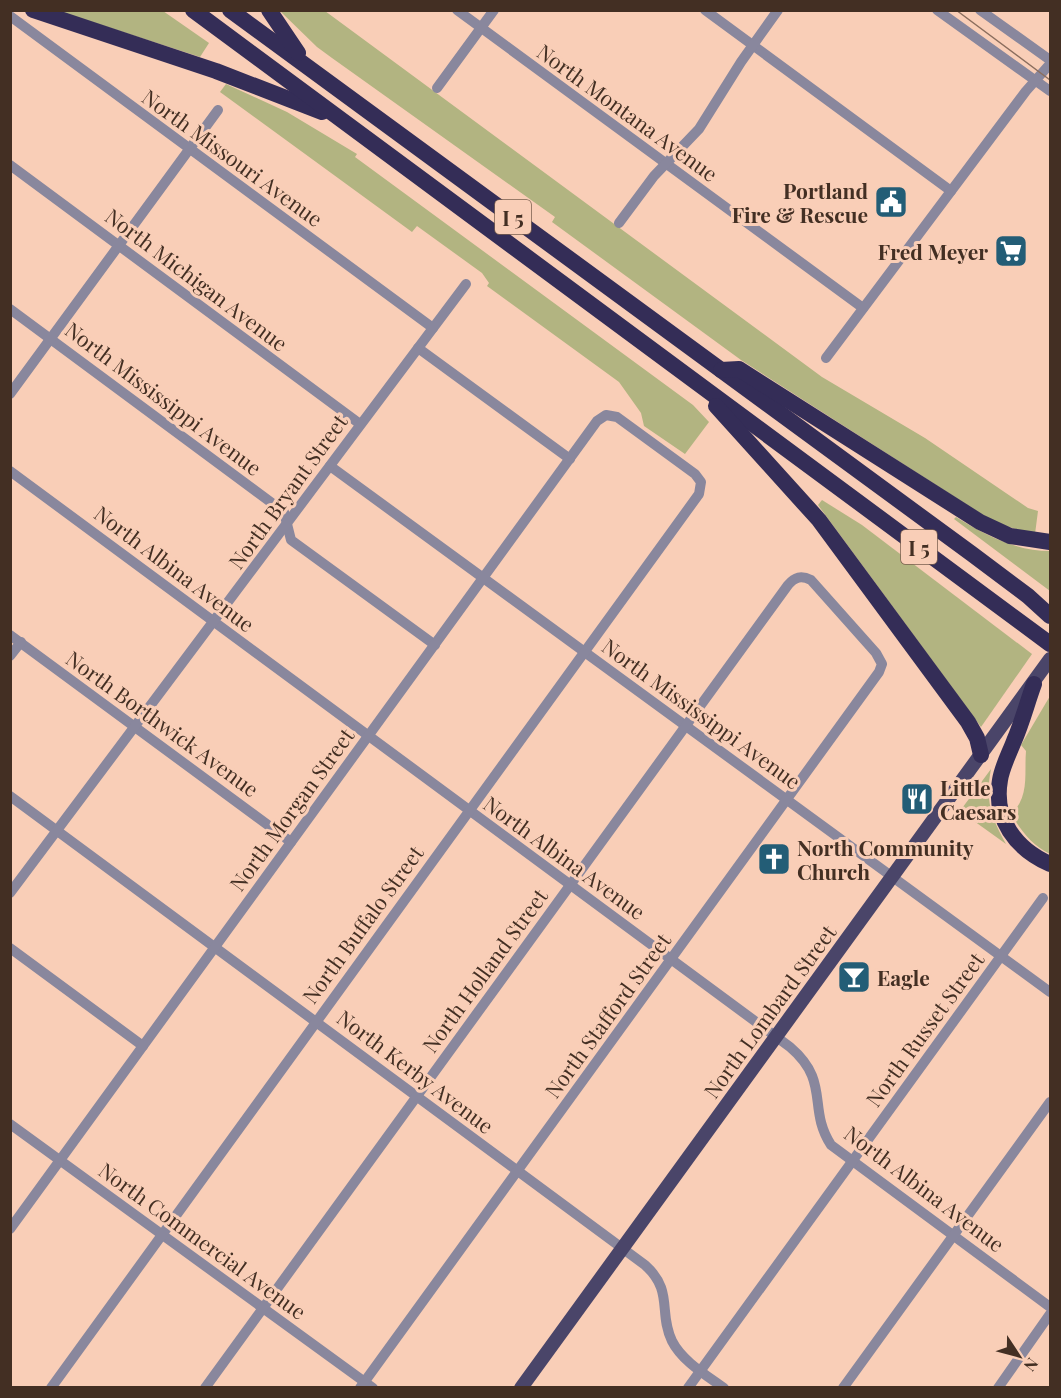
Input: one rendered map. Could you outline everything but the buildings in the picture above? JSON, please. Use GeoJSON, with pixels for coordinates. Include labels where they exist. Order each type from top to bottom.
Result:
{"type":"FeatureCollection","features":[{"type":"Feature","properties":{"kind":"highway"},"geometry":{"type":"LineString","coordinates":[[33,10],[216,70],[340,119]]}},
{"type":"Feature","properties":{"kind":"highway","name":"I 5"},"geometry":{"type":"LineString","coordinates":[[193,10],[1050,644]]}},
{"type":"Feature","properties":{"kind":"highway","name":"I 5"},"geometry":{"type":"LineString","coordinates":[[230,10],[1028,596],[1050,616]]}},
{"type":"Feature","properties":{"kind":"highway"},"geometry":{"type":"LineString","coordinates":[[269,10],[305,64]]}},
{"type":"Feature","properties":{"kind":"highway"},"geometry":{"type":"LineString","coordinates":[[721,370],[739,369],[980,522],[1010,536],[1050,542]]}},
{"type":"Feature","properties":{"kind":"highway"},"geometry":{"type":"LineString","coordinates":[[689,376],[826,529],[968,722],[977,738],[981,755]]}},
{"type":"Feature","properties":{"kind":"highway"},"geometry":{"type":"LineString","coordinates":[[1028,596],[1050,604]]}},
{"type":"Feature","properties":{"kind":"highway"},"geometry":{"type":"LineString","coordinates":[[1034,684],[1000,779],[999,807],[1004,822],[1019,844],[1050,864]]}},
{"type":"Feature","properties":{"kind":"main road","name":"North Lombard Street"},"geometry":{"type":"LineString","coordinates":[[521,1388],[1050,659]]}},
{"type":"Feature","properties":{"kind":"street","name":"North Montana Avenue"},"geometry":{"type":"LineString","coordinates":[[457,10],[863,308]]}},
{"type":"Feature","properties":{"kind":"street"},"geometry":{"type":"LineString","coordinates":[[437,88],[494,10]]}},
{"type":"Feature","properties":{"kind":"street"},"geometry":{"type":"LineString","coordinates":[[705,10],[951,191]]}},
{"type":"Feature","properties":{"kind":"street"},"geometry":{"type":"LineString","coordinates":[[619,223],[654,176],[699,129],[778,10]]}},
{"type":"Feature","properties":{"kind":"street"},"geometry":{"type":"LineString","coordinates":[[937,10],[1050,91]]}},
{"type":"Feature","properties":{"kind":"street"},"geometry":{"type":"LineString","coordinates":[[826,358],[1050,62],[980,10]]}},
{"type":"Feature","properties":{"kind":"street","name":"North Missouri Avenue"},"geometry":{"type":"LineString","coordinates":[[10,16],[433,328]]}},
{"type":"Feature","properties":{"kind":"street"},"geometry":{"type":"LineString","coordinates":[[10,394],[218,110]]}},
{"type":"Feature","properties":{"kind":"street","name":"North Michigan Avenue"},"geometry":{"type":"LineString","coordinates":[[10,165],[360,424]]}},
{"type":"Feature","properties":{"kind":"street","name":"North Bryant Street"},"geometry":{"type":"LineString","coordinates":[[10,893],[466,284]]}},
{"type":"Feature","properties":{"kind":"street","name":"North Mississippi Avenue"},"geometry":{"type":"LineString","coordinates":[[10,309],[284,512],[291,540],[435,645]]}},
{"type":"Feature","properties":{"kind":"street"},"geometry":{"type":"LineString","coordinates":[[418,348],[570,459]]}},
{"type":"Feature","properties":{"kind":"street","name":"North Morgan Street"},"geometry":{"type":"LineString","coordinates":[[10,1229],[597,421],[606,415],[617,417],[695,474],[701,482]]}},
{"type":"Feature","properties":{"kind":"street","name":"North Mississippi Avenue"},"geometry":{"type":"LineString","coordinates":[[330,466],[1050,992]]}},
{"type":"Feature","properties":{"kind":"street","name":"North Albina Avenue"},"geometry":{"type":"LineString","coordinates":[[10,471],[796,1052],[809,1068],[817,1088],[819,1118],[831,1145],[1050,1306]]}},
{"type":"Feature","properties":{"kind":"street","name":"North Buffalo Street"},"geometry":{"type":"LineString","coordinates":[[51,1388],[699,494],[701,482]]}},
{"type":"Feature","properties":{"kind":"street","name":"North Holland Street"},"geometry":{"type":"LineString","coordinates":[[205,1388],[788,585],[798,577],[811,580],[876,653],[882,664]]}},
{"type":"Feature","properties":{"kind":"street","name":"North Borthwick Avenue"},"geometry":{"type":"LineString","coordinates":[[10,635],[291,842]]}},
{"type":"Feature","properties":{"kind":"street"},"geometry":{"type":"LineString","coordinates":[[10,656],[21,642]]}},
{"type":"Feature","properties":{"kind":"street","name":"North Stafford Street"},"geometry":{"type":"LineString","coordinates":[[366,1385],[879,672],[882,664]]}},
{"type":"Feature","properties":{"kind":"street","name":"North Kerby Avenue"},"geometry":{"type":"LineString","coordinates":[[10,796],[654,1272],[663,1292],[668,1332],[672,1342],[686,1359],[724,1388]]}},
{"type":"Feature","properties":{"kind":"street","name":"North Russet Street"},"geometry":{"type":"LineString","coordinates":[[688,1388],[1043,898]]}},
{"type":"Feature","properties":{"kind":"street"},"geometry":{"type":"LineString","coordinates":[[10,948],[143,1046]]}},
{"type":"Feature","properties":{"kind":"street"},"geometry":{"type":"LineString","coordinates":[[843,1388],[1050,1102]]}},
{"type":"Feature","properties":{"kind":"street","name":"North Commercial Avenue"},"geometry":{"type":"LineString","coordinates":[[10,1124],[366,1385]]}},
{"type":"Feature","properties":{"kind":"street"},"geometry":{"type":"LineString","coordinates":[[998,1388],[1050,1314]]}},
{"type":"Feature","properties":{"kind":"green space"},"geometry":{"type":"Polygon","coordinates":[[[58,11],[163,11],[209,43],[200,57],[58,11]]]}},
{"type":"Feature","properties":{"kind":"green space"},"geometry":{"type":"Polygon","coordinates":[[[280,11],[325,11],[822,377],[925,438],[1028,508],[1038,511],[1035,534],[1005,526],[986,517],[741,360],[552,222],[555,217],[317,47],[280,11]]]}},
{"type":"Feature","properties":{"kind":"green space"},"geometry":{"type":"Polygon","coordinates":[[[226,84],[287,112],[357,154],[355,157],[693,405],[709,422],[685,454],[644,426],[641,413],[619,382],[487,286],[489,283],[482,273],[417,226],[412,232],[220,92],[226,84]]]}},
{"type":"Feature","properties":{"kind":"green space"},"geometry":{"type":"Polygon","coordinates":[[[822,500],[862,525],[1032,654],[981,727],[818,505],[822,500]]]}},
{"type":"Feature","properties":{"kind":"green space"},"geometry":{"type":"Polygon","coordinates":[[[956,517],[1001,541],[1025,548],[1050,551],[1050,591],[954,519],[956,517]]]}},
{"type":"Feature","properties":{"kind":"green space"},"geometry":{"type":"Polygon","coordinates":[[[1050,696],[1050,854],[1028,837],[1011,814],[1024,792],[1026,751],[1021,745],[1050,696]]]}},
{"type":"Feature","properties":{"kind":"green space"},"geometry":{"type":"Polygon","coordinates":[[[991,769],[989,799],[996,825],[1006,844],[960,811],[991,769]]]}},
{"type":"Feature","properties":{"kind":"tram line"},"geometry":{"type":"LineString","coordinates":[[956,10],[1050,80]]}},
{"type":"Feature","properties":{"kind":"place","name":"Portland Fire & Rescue"},"geometry":{"type":"Point","coordinates":[891,202]}},
{"type":"Feature","properties":{"kind":"place","name":"Fred Meyer"},"geometry":{"type":"Point","coordinates":[1011,251]}},
{"type":"Feature","properties":{"kind":"place","name":"Little Caesars"},"geometry":{"type":"Point","coordinates":[917,799]}},
{"type":"Feature","properties":{"kind":"place","name":"North Community Church"},"geometry":{"type":"Point","coordinates":[774,859]}},
{"type":"Feature","properties":{"kind":"place","name":"Eagle"},"geometry":{"type":"Point","coordinates":[854,977]}}]}
